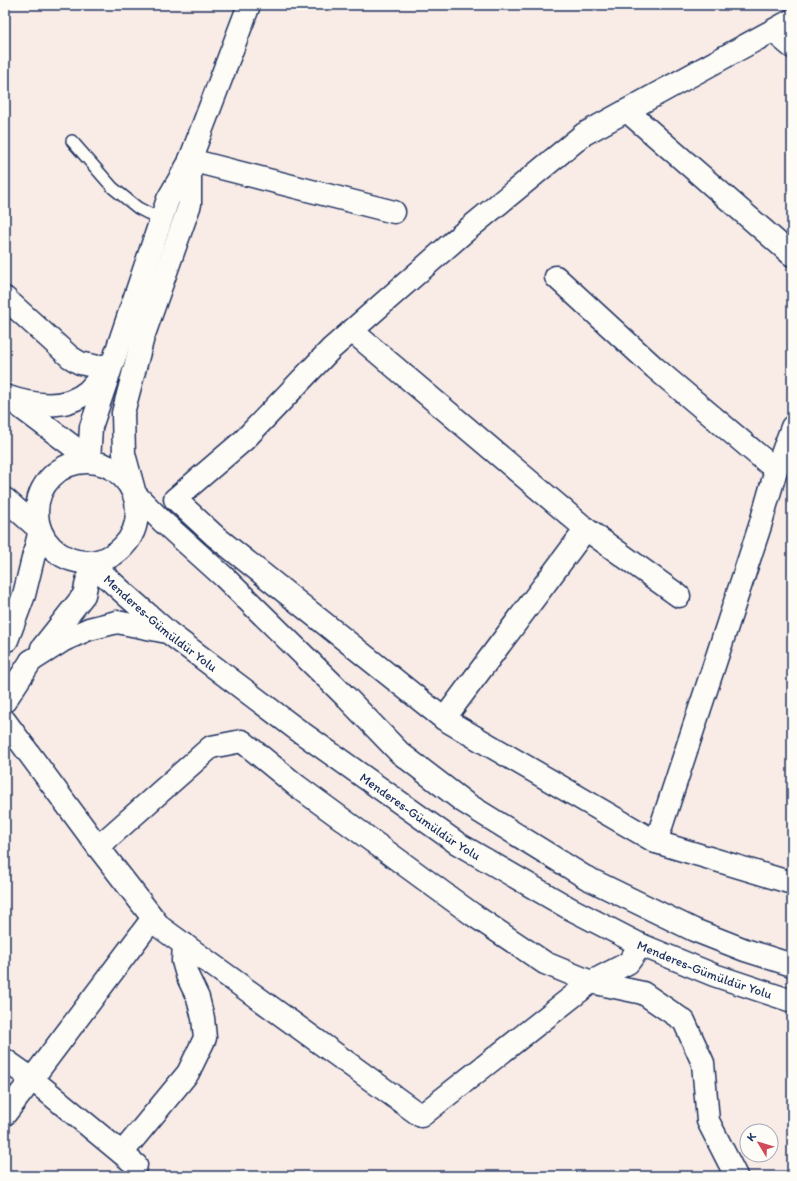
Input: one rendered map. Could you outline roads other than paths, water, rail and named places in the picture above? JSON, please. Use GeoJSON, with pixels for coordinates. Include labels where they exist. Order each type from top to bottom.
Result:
{"type":"FeatureCollection","features":[{"type":"Feature","properties":{"kind":"street"},"geometry":{"type":"LineString","coordinates":[[89,461],[90,428],[168,199],[190,160],[249,5]]}},
{"type":"Feature","properties":{"kind":"street"},"geometry":{"type":"LineString","coordinates":[[792,20],[584,134],[462,234],[331,349],[244,440],[175,499],[215,536],[444,720],[656,842],[792,883]]}},
{"type":"Feature","properties":{"kind":"street"},"geometry":{"type":"LineString","coordinates":[[772,31],[792,47]]}},
{"type":"Feature","properties":{"kind":"street"},"geometry":{"type":"LineString","coordinates":[[627,111],[792,255]]}},
{"type":"Feature","properties":{"kind":"street"},"geometry":{"type":"LineString","coordinates":[[190,160],[394,212]]}},
{"type":"Feature","properties":{"kind":"street"},"geometry":{"type":"LineString","coordinates":[[190,160],[190,204],[143,337],[123,413],[124,454],[134,494],[138,509],[136,525],[130,539],[120,551],[107,559],[92,563],[78,562],[66,558],[55,551],[46,542],[40,530],[36,514],[38,498],[46,483],[57,471],[72,464],[89,461],[103,464],[116,471],[127,481],[134,494],[224,577],[345,696],[400,753],[464,802],[585,876],[694,930],[745,950],[792,965]]}},
{"type":"Feature","properties":{"kind":"street"},"geometry":{"type":"LineString","coordinates":[[556,277],[655,368],[776,470]]}},
{"type":"Feature","properties":{"kind":"street"},"geometry":{"type":"LineString","coordinates":[[5,298],[70,357],[80,363],[98,367],[112,364]]}},
{"type":"Feature","properties":{"kind":"street"},"geometry":{"type":"LineString","coordinates":[[352,331],[586,529],[678,596]]}},
{"type":"Feature","properties":{"kind":"street"},"geometry":{"type":"LineString","coordinates":[[5,396],[20,401],[53,405],[72,401],[87,392],[112,364]]}},
{"type":"Feature","properties":{"kind":"street"},"geometry":{"type":"LineString","coordinates":[[5,396],[71,445],[89,461]]}},
{"type":"Feature","properties":{"kind":"street"},"geometry":{"type":"LineString","coordinates":[[656,842],[760,526],[776,470],[792,429]]}},
{"type":"Feature","properties":{"kind":"street"},"geometry":{"type":"LineString","coordinates":[[5,499],[40,530]]}},
{"type":"Feature","properties":{"kind":"street"},"geometry":{"type":"LineString","coordinates":[[444,720],[586,529]]}},
{"type":"Feature","properties":{"kind":"street"},"geometry":{"type":"LineString","coordinates":[[6,641],[24,595],[40,530]]}},
{"type":"Feature","properties":{"kind":"street"},"geometry":{"type":"LineString","coordinates":[[5,701],[31,661],[84,595],[92,563]]}},
{"type":"Feature","properties":{"kind":"street","name":"Menderes-Gümüldür Yolu"},"geometry":{"type":"LineString","coordinates":[[92,563],[169,633],[295,728],[457,843],[569,908],[641,945],[714,975],[792,1001]]}},
{"type":"Feature","properties":{"kind":"street"},"geometry":{"type":"LineString","coordinates":[[31,661],[64,640],[89,629],[117,622],[169,633]]}},
{"type":"Feature","properties":{"kind":"street"},"geometry":{"type":"LineString","coordinates":[[5,721],[160,927],[421,1116],[591,982],[628,963],[641,945]]}},
{"type":"Feature","properties":{"kind":"street"},"geometry":{"type":"LineString","coordinates":[[98,846],[211,747],[242,741],[297,786],[472,914],[545,963],[591,982],[643,993],[684,1021],[703,1063],[708,1121],[736,1176]]}},
{"type":"Feature","properties":{"kind":"street"},"geometry":{"type":"LineString","coordinates":[[5,1114],[153,918]]}},
{"type":"Feature","properties":{"kind":"street"},"geometry":{"type":"LineString","coordinates":[[5,1060],[32,1080],[129,1159],[188,1073],[205,1038],[198,998],[187,975],[183,961],[184,944]]}},
{"type":"Feature","properties":{"kind":"lane"},"geometry":{"type":"LineString","coordinates":[[72,141],[113,188],[138,208],[161,220]]}}]}
